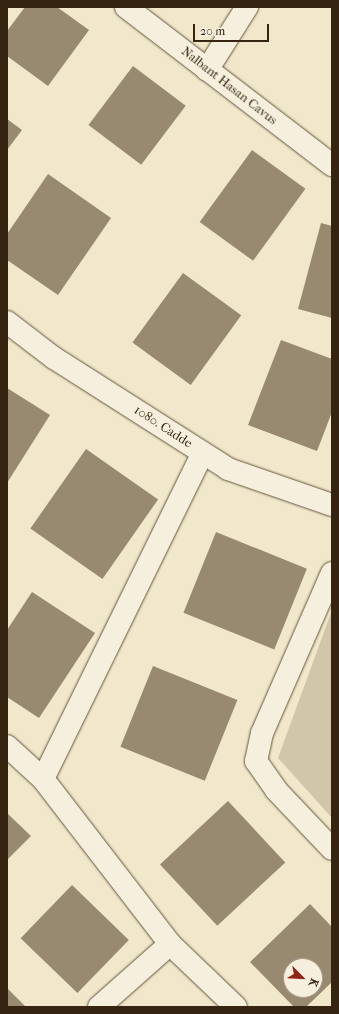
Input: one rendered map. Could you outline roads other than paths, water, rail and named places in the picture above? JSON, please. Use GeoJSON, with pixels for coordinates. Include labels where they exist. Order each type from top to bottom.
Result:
{"type":"FeatureCollection","features":[{"type":"Feature","properties":{"kind":"street","name":"Nalbant Hasan Cavus"},"geometry":{"type":"LineString","coordinates":[[126,7],[332,165]]}},
{"type":"Feature","properties":{"kind":"street"},"geometry":{"type":"LineString","coordinates":[[207,70],[247,7]]}},
{"type":"Feature","properties":{"kind":"street","name":"1080. Cadde"},"geometry":{"type":"LineString","coordinates":[[7,322],[54,358],[228,469],[331,499]]}},
{"type":"Feature","properties":{"kind":"street"},"geometry":{"type":"LineString","coordinates":[[43,779],[203,453]]}},
{"type":"Feature","properties":{"kind":"street"},"geometry":{"type":"LineString","coordinates":[[332,573],[262,733],[256,761],[276,790],[332,849]]}},
{"type":"Feature","properties":{"kind":"street"},"geometry":{"type":"LineString","coordinates":[[7,746],[43,779],[170,944],[236,1007]]}},
{"type":"Feature","properties":{"kind":"street"},"geometry":{"type":"LineString","coordinates":[[99,1007],[170,944]]}}]}
